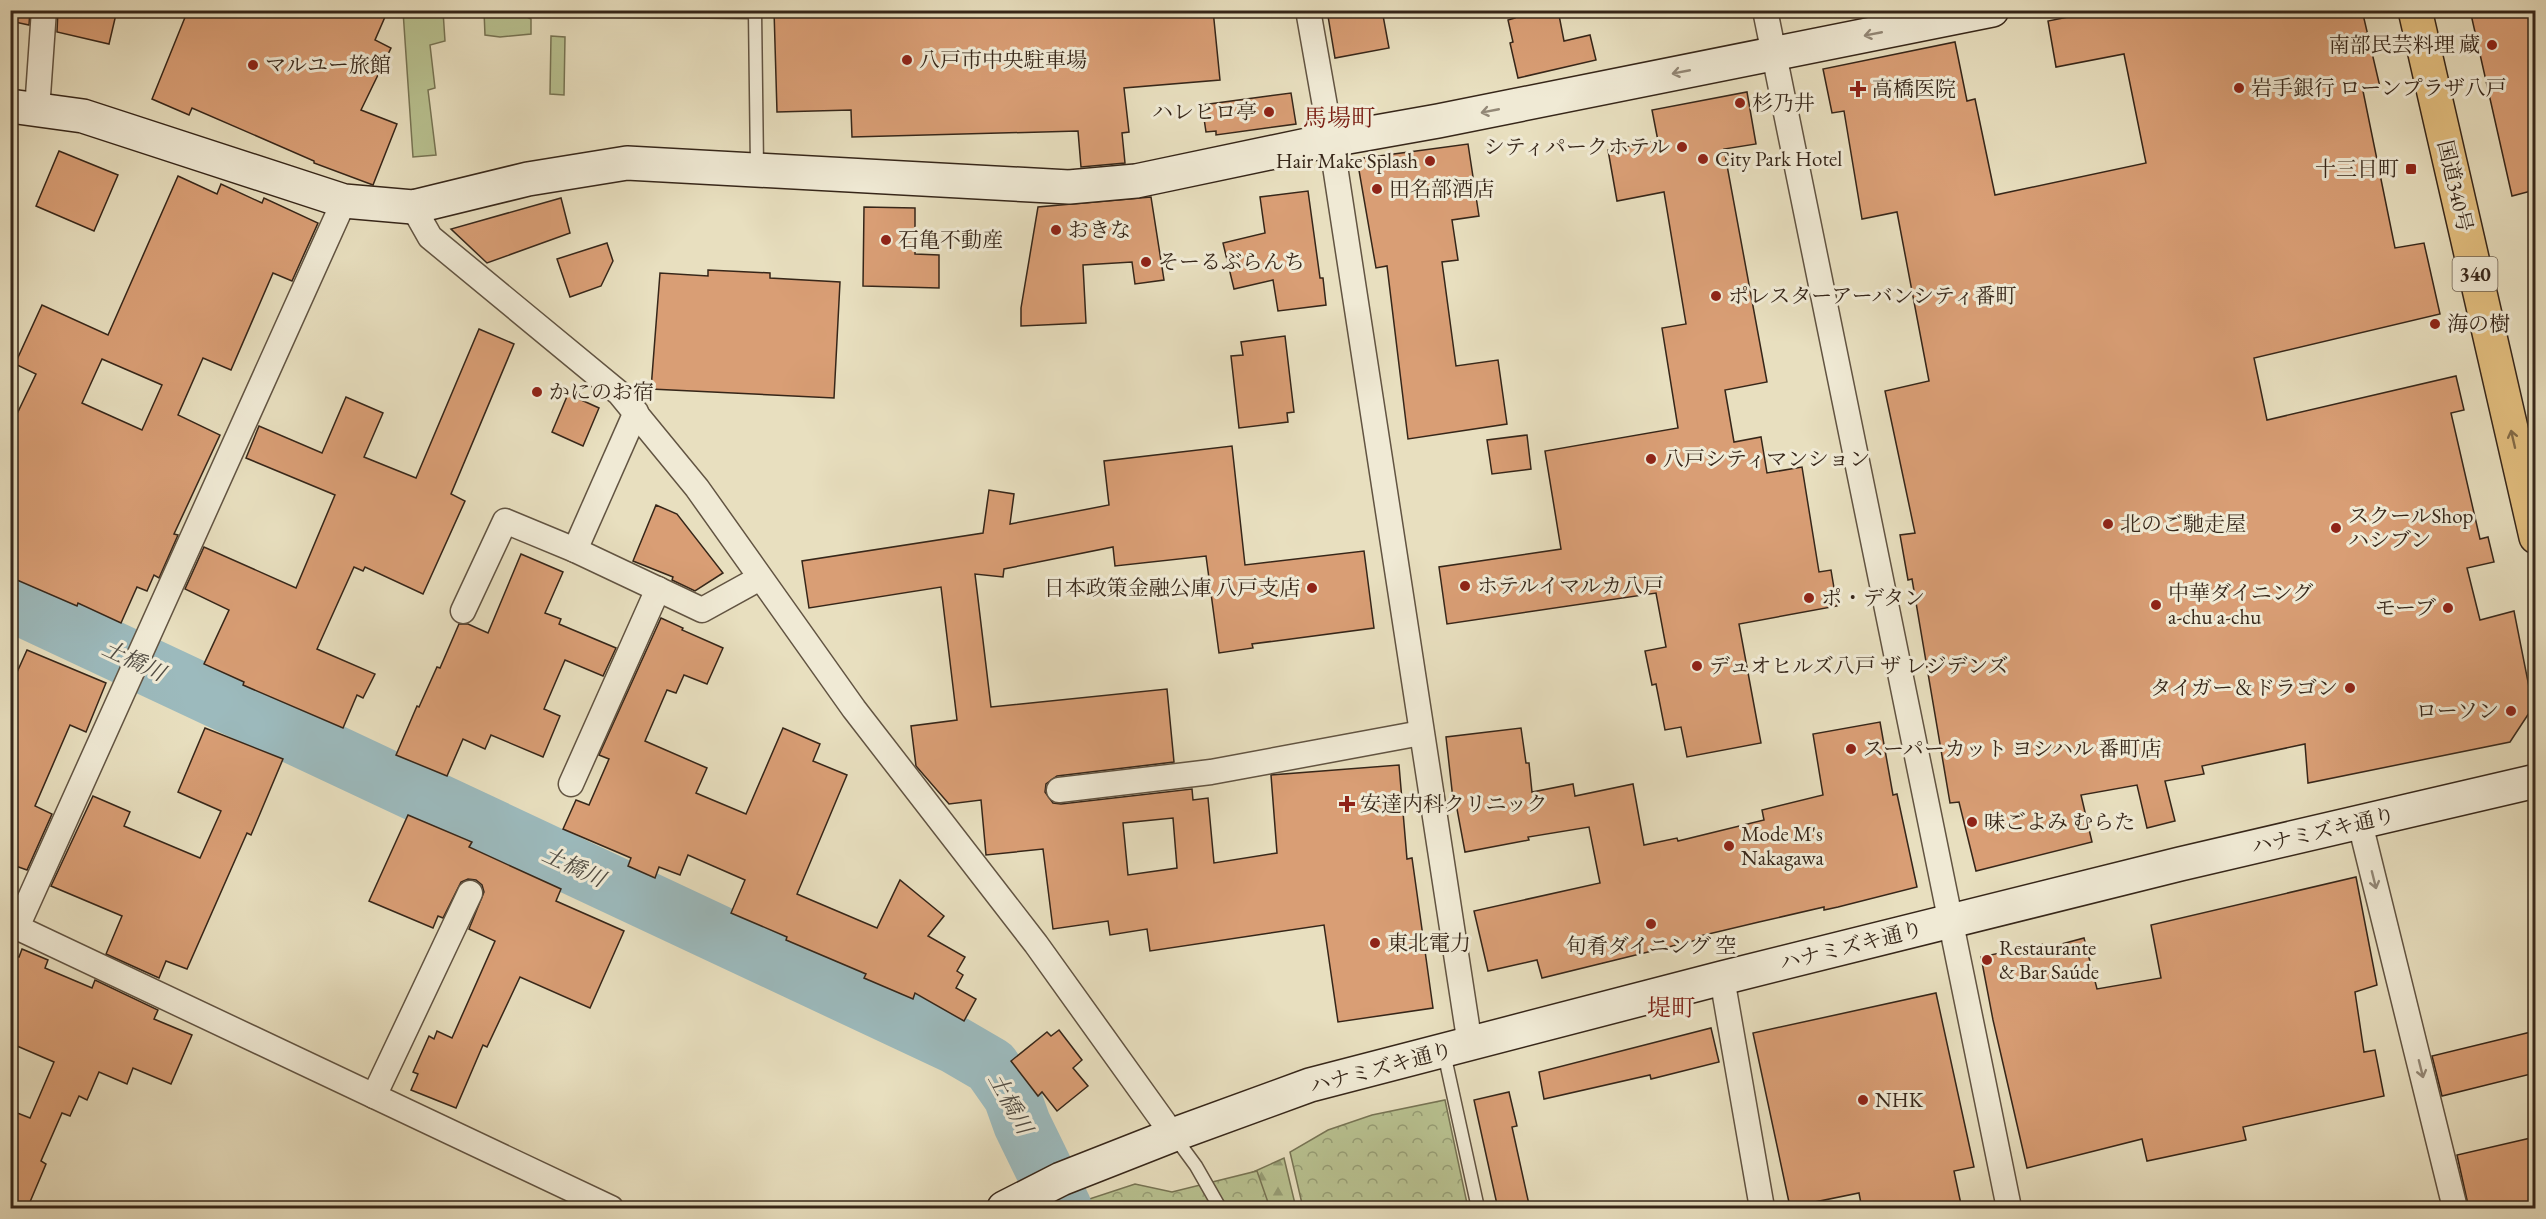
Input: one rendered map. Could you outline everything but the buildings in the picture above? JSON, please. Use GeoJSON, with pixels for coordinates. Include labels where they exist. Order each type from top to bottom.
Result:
{"type":"FeatureCollection","features":[{"type":"Feature","properties":{"kind":"highway","name":"国道340号"},"geometry":{"type":"LineString","coordinates":[[2415,10],[2535,537]]}},
{"type":"Feature","properties":{"kind":"street"},"geometry":{"type":"LineString","coordinates":[[44,10],[24,108],[84,116],[344,201],[413,207],[528,179],[627,164],[1069,188],[1136,181],[1331,140],[1460,117],[1992,10]]}},
{"type":"Feature","properties":{"kind":"street"},"geometry":{"type":"LineString","coordinates":[[1308,10],[1331,140],[1421,733],[1457,1048]]}},
{"type":"Feature","properties":{"kind":"street"},"geometry":{"type":"LineString","coordinates":[[1765,10],[2009,1209]]}},
{"type":"Feature","properties":{"kind":"street"},"geometry":{"type":"LineString","coordinates":[[344,201],[14,926],[611,1209]]}},
{"type":"Feature","properties":{"kind":"street"},"geometry":{"type":"LineString","coordinates":[[413,207],[430,237],[602,379],[636,412],[697,488],[854,709],[1036,944],[1173,1135]]}},
{"type":"Feature","properties":{"kind":"street"},"geometry":{"type":"LineString","coordinates":[[575,550],[636,412]]}},
{"type":"Feature","properties":{"kind":"street"},"geometry":{"type":"LineString","coordinates":[[463,611],[505,521],[575,550],[702,610],[760,578]]}},
{"type":"Feature","properties":{"kind":"street"},"geometry":{"type":"LineString","coordinates":[[571,784],[658,589]]}},
{"type":"Feature","properties":{"kind":"street"},"geometry":{"type":"LineString","coordinates":[[1059,790],[1211,771],[1421,733]]}},
{"type":"Feature","properties":{"kind":"street","name":"ハナミズキ通り"},"geometry":{"type":"LineString","coordinates":[[1004,1209],[1039,1189],[1173,1135],[1310,1085],[1722,978],[2180,864],[2535,781]]}},
{"type":"Feature","properties":{"kind":"street"},"geometry":{"type":"LineString","coordinates":[[2360,823],[2455,1209]]}},
{"type":"Feature","properties":{"kind":"street"},"geometry":{"type":"LineString","coordinates":[[374,1096],[470,893]]}},
{"type":"Feature","properties":{"kind":"street"},"geometry":{"type":"LineString","coordinates":[[1722,978],[1762,1209]]}},
{"type":"Feature","properties":{"kind":"lane"},"geometry":{"type":"LineString","coordinates":[[563,10],[755,12],[757,171]]}},
{"type":"Feature","properties":{"kind":"lane"},"geometry":{"type":"LineString","coordinates":[[1457,1048],[1478,1209]]}},
{"type":"Feature","properties":{"kind":"lane"},"geometry":{"type":"LineString","coordinates":[[1173,1135],[1196,1167],[1220,1209]]}},
{"type":"Feature","properties":{"kind":"green space"},"geometry":{"type":"Polygon","coordinates":[[[403,11],[443,11],[445,41],[430,45],[435,88],[428,90],[436,155],[413,157],[403,11]]]}},
{"type":"Feature","properties":{"kind":"green space"},"geometry":{"type":"Polygon","coordinates":[[[484,11],[515,11],[531,19],[531,34],[500,37],[485,35],[484,11]]]}},
{"type":"Feature","properties":{"kind":"green space"},"geometry":{"type":"Polygon","coordinates":[[[551,36],[565,37],[564,95],[550,94],[551,36]]]}},
{"type":"Feature","properties":{"kind":"green space"},"geometry":{"type":"Polygon","coordinates":[[[1445,1100],[1468,1208],[1303,1208],[1290,1152],[1328,1130],[1372,1115],[1445,1100]]]}},
{"type":"Feature","properties":{"kind":"green space"},"geometry":{"type":"Polygon","coordinates":[[[1284,1158],[1296,1208],[1263,1208],[1251,1173],[1284,1158]]]}},
{"type":"Feature","properties":{"kind":"green space"},"geometry":{"type":"Polygon","coordinates":[[[1257,1171],[1270,1208],[1062,1208],[1135,1184],[1172,1192],[1257,1171]]]}},
{"type":"Feature","properties":{"kind":"waterway","name":"土橋川"},"geometry":{"type":"LineString","coordinates":[[10,602],[955,1045],[991,1066],[1012,1096],[1022,1124],[1063,1208]]}},
{"type":"Feature","properties":{"kind":"place","name":"南部民芸料理 蔵"},"geometry":{"type":"Point","coordinates":[2492,45]}},
{"type":"Feature","properties":{"kind":"place","name":"八戸市中央駐車場"},"geometry":{"type":"Point","coordinates":[907,60]}},
{"type":"Feature","properties":{"kind":"place","name":"マルユー旅館"},"geometry":{"type":"Point","coordinates":[253,65]}},
{"type":"Feature","properties":{"kind":"place","name":"岩手銀行 ローンプラザ八戸"},"geometry":{"type":"Point","coordinates":[2239,88]}},
{"type":"Feature","properties":{"kind":"place","name":"高橋医院"},"geometry":{"type":"Point","coordinates":[1858,89]}},
{"type":"Feature","properties":{"kind":"place","name":"杉乃井"},"geometry":{"type":"Point","coordinates":[1740,103]}},
{"type":"Feature","properties":{"kind":"place","name":"ハレヒロ亭"},"geometry":{"type":"Point","coordinates":[1269,112]}},
{"type":"Feature","properties":{"kind":"place","name":"シティパークホテル"},"geometry":{"type":"Point","coordinates":[1682,147]}},
{"type":"Feature","properties":{"kind":"place","name":"City Park Hotel"},"geometry":{"type":"Point","coordinates":[1703,159]}},
{"type":"Feature","properties":{"kind":"place","name":"Hair Make Splash"},"geometry":{"type":"Point","coordinates":[1430,161]}},
{"type":"Feature","properties":{"kind":"place","name":"十三日町"},"geometry":{"type":"Point","coordinates":[2411,169]}},
{"type":"Feature","properties":{"kind":"place","name":"田名部酒店"},"geometry":{"type":"Point","coordinates":[1377,189]}},
{"type":"Feature","properties":{"kind":"place","name":"おきな"},"geometry":{"type":"Point","coordinates":[1056,230]}},
{"type":"Feature","properties":{"kind":"place","name":"石亀不動産"},"geometry":{"type":"Point","coordinates":[886,240]}},
{"type":"Feature","properties":{"kind":"place","name":"そーるぶらんち"},"geometry":{"type":"Point","coordinates":[1146,262]}},
{"type":"Feature","properties":{"kind":"place","name":"ポレスターアーバンシティ番町"},"geometry":{"type":"Point","coordinates":[1716,296]}},
{"type":"Feature","properties":{"kind":"place","name":"海の樹"},"geometry":{"type":"Point","coordinates":[2435,324]}},
{"type":"Feature","properties":{"kind":"place","name":"かにのお宿"},"geometry":{"type":"Point","coordinates":[537,392]}},
{"type":"Feature","properties":{"kind":"place","name":"八戸シティマンション"},"geometry":{"type":"Point","coordinates":[1651,459]}},
{"type":"Feature","properties":{"kind":"place","name":"北のご馳走屋"},"geometry":{"type":"Point","coordinates":[2108,524]}},
{"type":"Feature","properties":{"kind":"place","name":"スクールShop ハシブン"},"geometry":{"type":"Point","coordinates":[2336,528]}},
{"type":"Feature","properties":{"kind":"place","name":"ホテルイマルカ八戸"},"geometry":{"type":"Point","coordinates":[1465,586]}},
{"type":"Feature","properties":{"kind":"place","name":"日本政策金融公庫 八戸支店"},"geometry":{"type":"Point","coordinates":[1312,588]}},
{"type":"Feature","properties":{"kind":"place","name":"ポ・デタン"},"geometry":{"type":"Point","coordinates":[1809,598]}},
{"type":"Feature","properties":{"kind":"place","name":"中華ダイニング a-chu a-chu"},"geometry":{"type":"Point","coordinates":[2156,605]}},
{"type":"Feature","properties":{"kind":"place","name":"モーブ"},"geometry":{"type":"Point","coordinates":[2448,608]}},
{"type":"Feature","properties":{"kind":"place","name":"デュオヒルズ八戸 ザ レジデンズ"},"geometry":{"type":"Point","coordinates":[1697,666]}},
{"type":"Feature","properties":{"kind":"place","name":"タイガー＆ドラゴン"},"geometry":{"type":"Point","coordinates":[2350,688]}},
{"type":"Feature","properties":{"kind":"place","name":"ローソン"},"geometry":{"type":"Point","coordinates":[2511,711]}},
{"type":"Feature","properties":{"kind":"place","name":"スーパーカット ヨシハル 番町店"},"geometry":{"type":"Point","coordinates":[1851,749]}},
{"type":"Feature","properties":{"kind":"place","name":"安達内科クリニック"},"geometry":{"type":"Point","coordinates":[1347,804]}},
{"type":"Feature","properties":{"kind":"place","name":"味ごよみ むらた"},"geometry":{"type":"Point","coordinates":[1972,822]}},
{"type":"Feature","properties":{"kind":"place","name":"Mode M's Nakagawa"},"geometry":{"type":"Point","coordinates":[1729,846]}},
{"type":"Feature","properties":{"kind":"place","name":"旬肴ダイニング 空"},"geometry":{"type":"Point","coordinates":[1651,924]}},
{"type":"Feature","properties":{"kind":"place","name":"東北電力"},"geometry":{"type":"Point","coordinates":[1375,943]}},
{"type":"Feature","properties":{"kind":"place","name":"Restaurante & Bar Saúde"},"geometry":{"type":"Point","coordinates":[1987,960]}},
{"type":"Feature","properties":{"kind":"place","name":"NHK"},"geometry":{"type":"Point","coordinates":[1863,1100]}},
{"type":"Feature","properties":{"kind":"district","name":"馬場町"},"geometry":{"type":"Point","coordinates":[1339,118]}},
{"type":"Feature","properties":{"kind":"district","name":"堤町"},"geometry":{"type":"Point","coordinates":[1671,1008]}}]}
